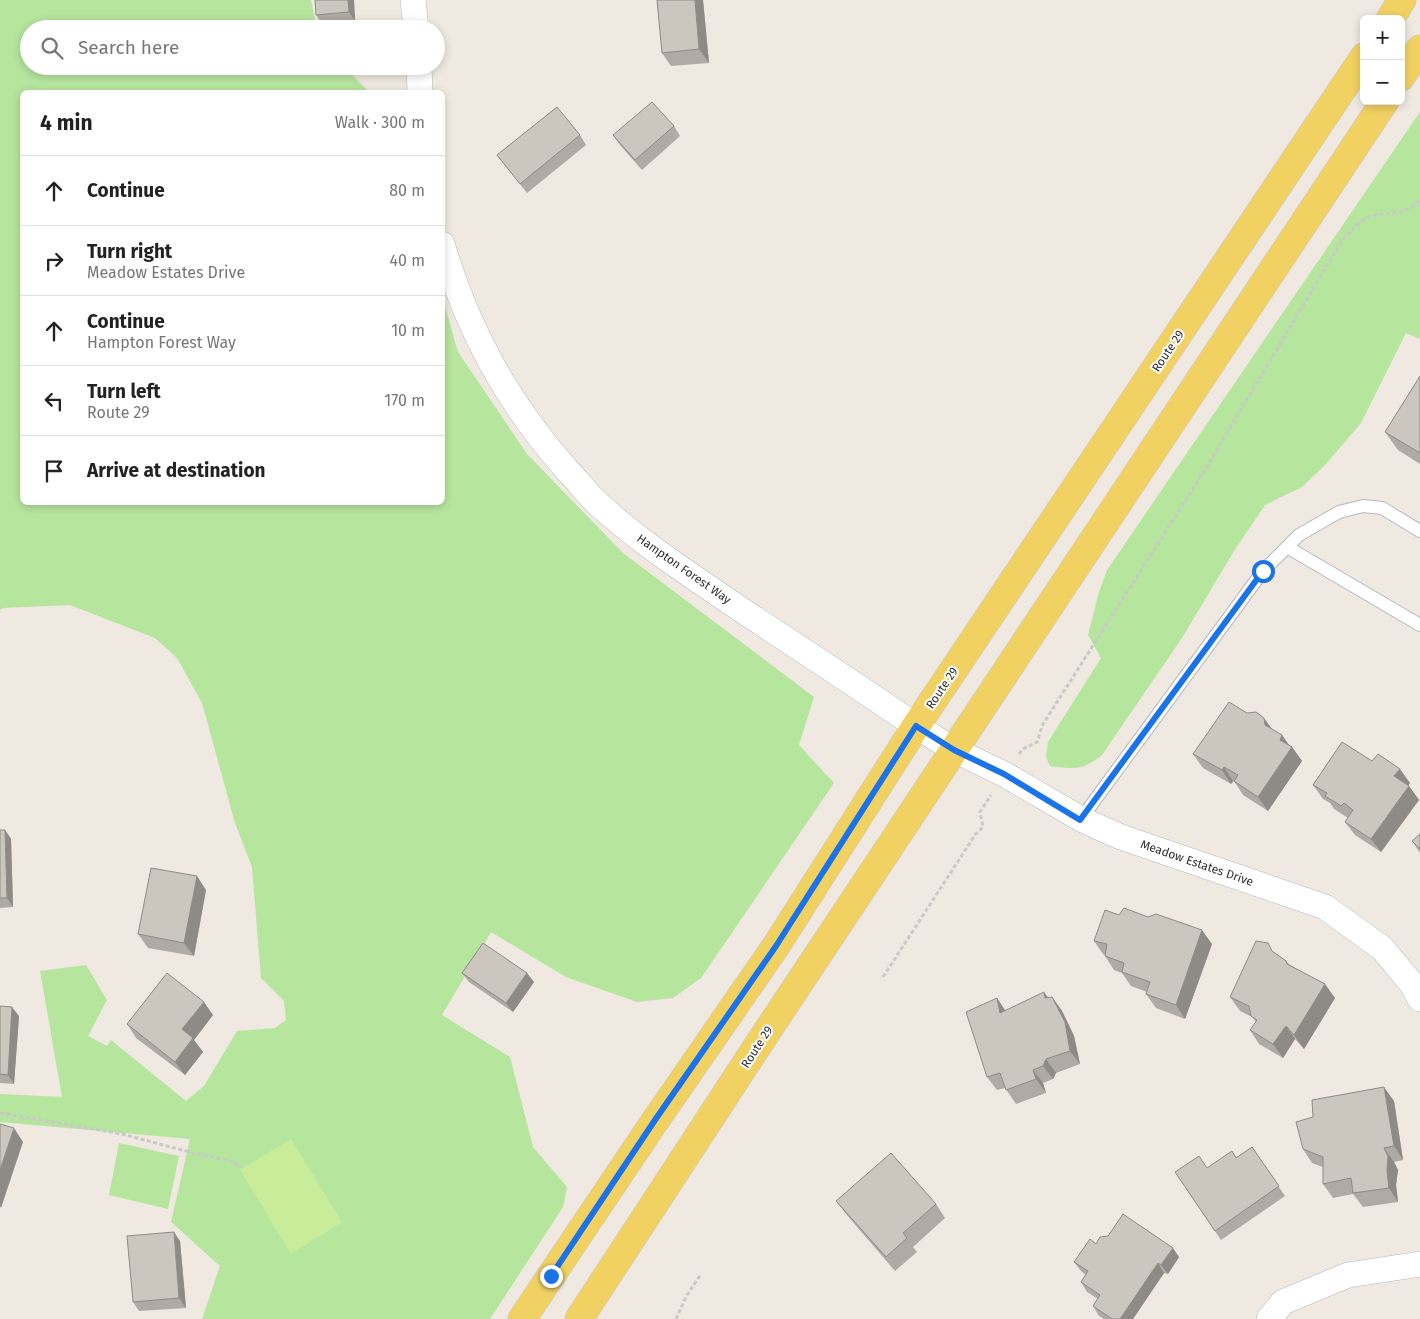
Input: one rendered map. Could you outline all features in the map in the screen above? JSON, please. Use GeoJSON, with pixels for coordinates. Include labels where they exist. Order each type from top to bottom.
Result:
{"type":"FeatureCollection","features":[{"type":"Feature","properties":{"kind":"main road"},"geometry":{"type":"LineString","coordinates":[[1393,15],[1402,0]]}},
{"type":"Feature","properties":{"kind":"main road"},"geometry":{"type":"LineString","coordinates":[[1405,72],[1420,49]]}},
{"type":"Feature","properties":{"kind":"main road","name":"Route 29"},"geometry":{"type":"LineString","coordinates":[[522,1319],[655,1120],[776,946],[916,726],[1362,60]]}},
{"type":"Feature","properties":{"kind":"main road","name":"Route 29"},"geometry":{"type":"LineString","coordinates":[[579,1319],[764,1036],[1382,105]]}},
{"type":"Feature","properties":{"kind":"street"},"geometry":{"type":"LineString","coordinates":[[413,0],[415,20]]}},
{"type":"Feature","properties":{"kind":"street"},"geometry":{"type":"LineString","coordinates":[[419,75],[420,90]]}},
{"type":"Feature","properties":{"kind":"street","name":"Hampton Forest Way"},"geometry":{"type":"LineString","coordinates":[[445,254],[450,272],[470,320],[490,363],[513,401],[540,440],[595,500],[655,552],[954,750]]}},
{"type":"Feature","properties":{"kind":"street","name":"Meadow Estates Drive"},"geometry":{"type":"LineString","coordinates":[[954,750],[1004,774],[1080,820],[1121,837],[1325,907],[1382,948],[1412,984],[1420,999]]}},
{"type":"Feature","properties":{"kind":"street"},"geometry":{"type":"LineString","coordinates":[[1269,1319],[1283,1302],[1348,1276],[1420,1264]]}},
{"type":"Feature","properties":{"kind":"lane"},"geometry":{"type":"LineString","coordinates":[[1080,820],[1263,571],[1299,535],[1339,512],[1363,506],[1382,508],[1420,531]]}},
{"type":"Feature","properties":{"kind":"lane"},"geometry":{"type":"LineString","coordinates":[[1287,547],[1420,625]]}},
{"type":"Feature","properties":{"kind":"path"},"geometry":{"type":"LineString","coordinates":[[883,977],[975,835],[983,827],[980,812],[1004,774],[1023,749],[1037,742],[1043,724],[1204,474],[1338,247],[1347,234],[1359,223],[1371,216],[1401,212],[1412,207],[1420,200]]}},
{"type":"Feature","properties":{"kind":"path"},"geometry":{"type":"LineString","coordinates":[[0,1113],[122,1134],[222,1159],[242,1167]]}},
{"type":"Feature","properties":{"kind":"path"},"geometry":{"type":"LineString","coordinates":[[676,1319],[686,1295],[701,1274]]}},
{"type":"Feature","properties":{"kind":"green space"},"geometry":{"type":"Polygon","coordinates":[[[0,0],[311,0],[315,20],[20,20],[20,75],[352,75],[367,90],[20,90],[20,505],[445,505],[445,307],[458,352],[527,454],[623,553],[814,697],[799,745],[834,783],[701,978],[673,998],[637,1002],[566,977],[491,932],[442,1015],[510,1057],[533,1147],[567,1187],[563,1207],[490,1319],[202,1319],[220,1266],[171,1222],[190,1139],[0,1122],[0,1094],[62,1097],[40,971],[86,965],[107,1000],[88,1036],[107,1046],[111,1040],[186,1101],[204,1086],[237,1031],[275,1028],[286,1020],[284,1001],[261,978],[252,867],[235,823],[202,703],[177,658],[155,638],[70,605],[3,608],[0,610],[0,0]]]}},
{"type":"Feature","properties":{"kind":"green space"},"geometry":{"type":"Polygon","coordinates":[[[1420,112],[1420,339],[1406,333],[1361,423],[1326,464],[1302,487],[1265,505],[1234,551],[1182,638],[1102,755],[1089,764],[1078,768],[1050,766],[1046,757],[1048,742],[1101,658],[1088,635],[1099,592],[1107,570],[1420,112]]]}},
{"type":"Feature","properties":{"kind":"green space"},"geometry":{"type":"Polygon","coordinates":[[[291,1139],[342,1222],[291,1254],[240,1170],[291,1139]]]}},
{"type":"Feature","properties":{"kind":"green space"},"geometry":{"type":"Polygon","coordinates":[[[119,1143],[179,1156],[168,1209],[109,1195],[119,1143]]]}},
{"type":"Feature","properties":{"kind":"building"},"geometry":{"type":"Polygon","coordinates":[[[315,0],[348,0],[349,12],[316,15],[315,0]]]}},
{"type":"Feature","properties":{"kind":"building"},"geometry":{"type":"Polygon","coordinates":[[[657,0],[695,0],[699,49],[662,53],[657,0]]]}},
{"type":"Feature","properties":{"kind":"building"},"geometry":{"type":"Polygon","coordinates":[[[652,102],[674,126],[635,160],[613,135],[652,102]]]}},
{"type":"Feature","properties":{"kind":"building"},"geometry":{"type":"Polygon","coordinates":[[[557,107],[580,135],[520,184],[497,155],[557,107]]]}},
{"type":"Feature","properties":{"kind":"building"},"geometry":{"type":"Polygon","coordinates":[[[1420,376],[1420,453],[1385,432],[1420,376]]]}},
{"type":"Feature","properties":{"kind":"building"},"geometry":{"type":"Polygon","coordinates":[[[1229,702],[1247,713],[1256,712],[1264,718],[1265,725],[1282,735],[1280,740],[1292,747],[1258,797],[1234,781],[1238,775],[1224,767],[1222,770],[1193,754],[1229,702]]]}},
{"type":"Feature","properties":{"kind":"building"},"geometry":{"type":"Polygon","coordinates":[[[1342,742],[1372,761],[1378,754],[1400,769],[1394,776],[1409,786],[1371,839],[1345,822],[1353,810],[1344,803],[1341,806],[1325,796],[1327,793],[1313,785],[1342,742]]]}},
{"type":"Feature","properties":{"kind":"building"},"geometry":{"type":"Polygon","coordinates":[[[0,830],[5,830],[7,898],[0,898],[0,830]]]}},
{"type":"Feature","properties":{"kind":"building"},"geometry":{"type":"Polygon","coordinates":[[[1420,834],[1420,849],[1412,841],[1420,834]]]}},
{"type":"Feature","properties":{"kind":"building"},"geometry":{"type":"Polygon","coordinates":[[[151,868],[197,876],[184,943],[138,934],[151,868]]]}},
{"type":"Feature","properties":{"kind":"building"},"geometry":{"type":"Polygon","coordinates":[[[1124,908],[1148,917],[1156,914],[1202,930],[1176,1005],[1146,994],[1150,982],[1122,972],[1124,963],[1105,956],[1107,944],[1094,941],[1105,910],[1119,915],[1124,908]]]}},
{"type":"Feature","properties":{"kind":"building"},"geometry":{"type":"Polygon","coordinates":[[[1256,941],[1268,943],[1272,951],[1286,961],[1287,964],[1325,984],[1294,1035],[1286,1026],[1273,1044],[1250,1030],[1257,1020],[1251,1016],[1249,1006],[1230,997],[1256,941]]]}},
{"type":"Feature","properties":{"kind":"building"},"geometry":{"type":"Polygon","coordinates":[[[483,943],[527,973],[506,1003],[462,973],[483,943]]]}},
{"type":"Feature","properties":{"kind":"building"},"geometry":{"type":"Polygon","coordinates":[[[167,973],[204,1002],[182,1029],[193,1038],[175,1062],[127,1024],[167,973]]]}},
{"type":"Feature","properties":{"kind":"building"},"geometry":{"type":"Polygon","coordinates":[[[1044,992],[1045,998],[1052,997],[1065,1022],[1070,1051],[1046,1059],[1043,1066],[1033,1070],[1036,1079],[1006,1090],[1000,1073],[987,1077],[966,1012],[997,998],[1000,1013],[1044,992]]]}},
{"type":"Feature","properties":{"kind":"building"},"geometry":{"type":"Polygon","coordinates":[[[0,1006],[12,1007],[8,1075],[0,1074],[0,1006]]]}},
{"type":"Feature","properties":{"kind":"building"},"geometry":{"type":"Polygon","coordinates":[[[1384,1087],[1394,1146],[1384,1148],[1388,1156],[1389,1188],[1353,1193],[1351,1178],[1323,1184],[1323,1157],[1303,1149],[1296,1122],[1313,1117],[1312,1100],[1384,1087]]]}},
{"type":"Feature","properties":{"kind":"building"},"geometry":{"type":"Polygon","coordinates":[[[0,1124],[14,1128],[0,1170],[0,1124]]]}},
{"type":"Feature","properties":{"kind":"building"},"geometry":{"type":"Polygon","coordinates":[[[1252,1147],[1279,1186],[1215,1231],[1175,1172],[1199,1156],[1207,1168],[1232,1151],[1236,1158],[1252,1147]]]}},
{"type":"Feature","properties":{"kind":"building"},"geometry":{"type":"Polygon","coordinates":[[[891,1153],[936,1204],[903,1233],[907,1238],[886,1257],[836,1201],[891,1153]]]}},
{"type":"Feature","properties":{"kind":"building"},"geometry":{"type":"Polygon","coordinates":[[[1123,1214],[1173,1248],[1161,1265],[1158,1263],[1120,1319],[1112,1319],[1093,1306],[1100,1295],[1081,1282],[1088,1271],[1074,1262],[1090,1239],[1096,1244],[1100,1237],[1108,1236],[1123,1214]]]}},
{"type":"Feature","properties":{"kind":"building"},"geometry":{"type":"Polygon","coordinates":[[[174,1232],[179,1298],[133,1302],[127,1236],[174,1232]]]}},
{"type":"Feature","properties":{"kind":"route"},"geometry":{"type":"LineString","coordinates":[[551,1276],[655,1120],[776,946],[916,726],[954,750],[1004,774],[1080,820],[1263,571]]}}]}
